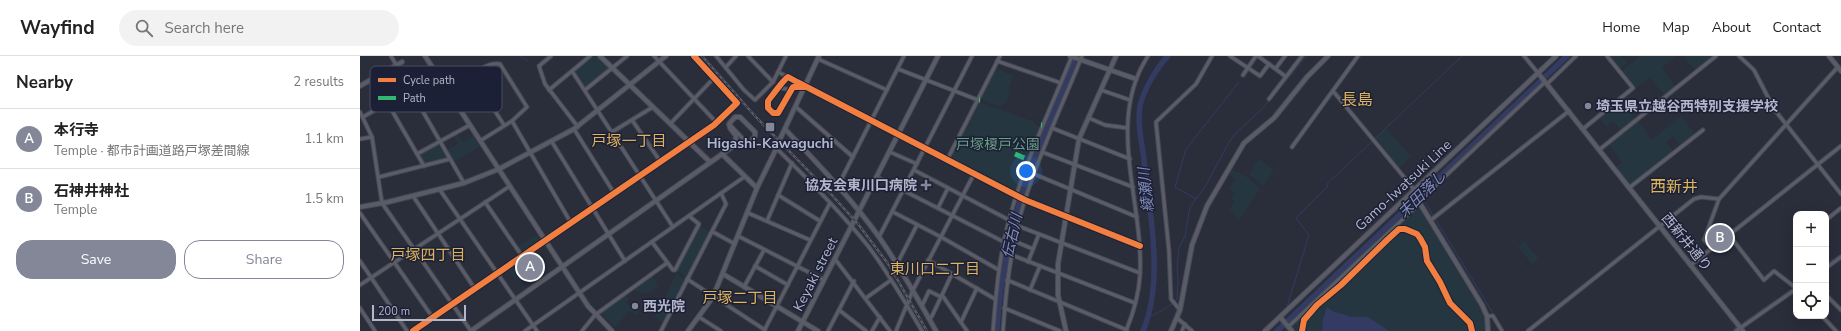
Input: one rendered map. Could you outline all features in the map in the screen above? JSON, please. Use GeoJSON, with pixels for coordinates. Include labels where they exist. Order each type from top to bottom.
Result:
{"type":"FeatureCollection","features":[{"type":"Feature","properties":{"kind":"street"},"geometry":{"type":"LineString","coordinates":[[392,56],[397,65],[402,62]]}},
{"type":"Feature","properties":{"kind":"street"},"geometry":{"type":"LineString","coordinates":[[425,56],[431,66]]}},
{"type":"Feature","properties":{"kind":"street"},"geometry":{"type":"LineString","coordinates":[[551,56],[538,66],[543,80],[576,128],[614,193]]}},
{"type":"Feature","properties":{"kind":"street"},"geometry":{"type":"LineString","coordinates":[[549,90],[590,56]]}},
{"type":"Feature","properties":{"kind":"street"},"geometry":{"type":"LineString","coordinates":[[600,56],[710,162]]}},
{"type":"Feature","properties":{"kind":"street"},"geometry":{"type":"LineString","coordinates":[[585,90],[627,56]]}},
{"type":"Feature","properties":{"kind":"street"},"geometry":{"type":"LineString","coordinates":[[654,56],[716,122]]}},
{"type":"Feature","properties":{"kind":"street"},"geometry":{"type":"LineString","coordinates":[[360,206],[382,203],[440,190],[464,183],[499,169],[576,128],[598,112],[666,56]]}},
{"type":"Feature","properties":{"kind":"street"},"geometry":{"type":"LineString","coordinates":[[413,331],[689,142],[716,122],[737,103],[694,56]]}},
{"type":"Feature","properties":{"kind":"street"},"geometry":{"type":"LineString","coordinates":[[716,56],[744,90],[755,100],[773,82],[786,56]]}},
{"type":"Feature","properties":{"kind":"street"},"geometry":{"type":"LineString","coordinates":[[726,67],[736,56]]}},
{"type":"Feature","properties":{"kind":"street"},"geometry":{"type":"LineString","coordinates":[[748,56],[773,82]]}},
{"type":"Feature","properties":{"kind":"street"},"geometry":{"type":"LineString","coordinates":[[838,186],[904,56]]}},
{"type":"Feature","properties":{"kind":"street"},"geometry":{"type":"LineString","coordinates":[[859,212],[938,56]]}},
{"type":"Feature","properties":{"kind":"street"},"geometry":{"type":"LineString","coordinates":[[879,237],[904,191],[972,56]]}},
{"type":"Feature","properties":{"kind":"street"},"geometry":{"type":"LineString","coordinates":[[947,160],[1000,56]]}},
{"type":"Feature","properties":{"kind":"street"},"geometry":{"type":"LineString","coordinates":[[993,331],[995,298],[999,270],[1009,220],[1029,160],[1071,56],[1081,58],[1136,79]]}},
{"type":"Feature","properties":{"kind":"street"},"geometry":{"type":"LineString","coordinates":[[1066,331],[1060,302],[1057,273],[1079,139],[1116,56]]}},
{"type":"Feature","properties":{"kind":"street"},"geometry":{"type":"LineString","coordinates":[[1007,280],[1126,331],[1135,303],[1140,273],[1140,246],[1127,128],[1130,100],[1136,79],[1148,56]]}},
{"type":"Feature","properties":{"kind":"street"},"geometry":{"type":"LineString","coordinates":[[1180,310],[1171,299],[1169,251],[1156,122],[1196,84],[1212,56]]}},
{"type":"Feature","properties":{"kind":"street"},"geometry":{"type":"LineString","coordinates":[[1230,56],[1260,76],[1269,64]]}},
{"type":"Feature","properties":{"kind":"street"},"geometry":{"type":"LineString","coordinates":[[1243,75],[1257,56],[1276,68],[1285,76]]}},
{"type":"Feature","properties":{"kind":"street"},"geometry":{"type":"LineString","coordinates":[[1264,60],[1266,56]]}},
{"type":"Feature","properties":{"kind":"street"},"geometry":{"type":"LineString","coordinates":[[1276,68],[1284,56]]}},
{"type":"Feature","properties":{"kind":"street"},"geometry":{"type":"LineString","coordinates":[[1269,100],[1285,76],[1302,56]]}},
{"type":"Feature","properties":{"kind":"street"},"geometry":{"type":"LineString","coordinates":[[1171,331],[1180,310],[1189,259],[1203,214],[1239,151],[1250,137],[1274,118],[1307,77],[1328,56]]}},
{"type":"Feature","properties":{"kind":"street"},"geometry":{"type":"LineString","coordinates":[[1292,147],[1358,56]]}},
{"type":"Feature","properties":{"kind":"street"},"geometry":{"type":"LineString","coordinates":[[1524,56],[1538,73]]}},
{"type":"Feature","properties":{"kind":"street","name":"Gamo-Iwatsuki Line"},"geometry":{"type":"LineString","coordinates":[[1265,331],[1556,56]]}},
{"type":"Feature","properties":{"kind":"street"},"geometry":{"type":"LineString","coordinates":[[1288,326],[1576,56]]}},
{"type":"Feature","properties":{"kind":"street"},"geometry":{"type":"LineString","coordinates":[[1583,129],[1633,88],[1607,56]]}},
{"type":"Feature","properties":{"kind":"street"},"geometry":{"type":"LineString","coordinates":[[1599,150],[1716,56]]}},
{"type":"Feature","properties":{"kind":"street"},"geometry":{"type":"LineString","coordinates":[[1739,56],[1754,70],[1774,109],[1841,194]]}},
{"type":"Feature","properties":{"kind":"street"},"geometry":{"type":"LineString","coordinates":[[1829,56],[1837,68],[1841,71]]}},
{"type":"Feature","properties":{"kind":"street"},"geometry":{"type":"LineString","coordinates":[[688,331],[713,297],[757,188],[819,57],[887,90]]}},
{"type":"Feature","properties":{"kind":"street"},"geometry":{"type":"LineString","coordinates":[[1003,331],[1007,280],[1024,199],[1081,58]]}},
{"type":"Feature","properties":{"kind":"street"},"geometry":{"type":"LineString","coordinates":[[997,61],[1061,83]]}},
{"type":"Feature","properties":{"kind":"street"},"geometry":{"type":"LineString","coordinates":[[487,66],[500,64],[501,66]]}},
{"type":"Feature","properties":{"kind":"street"},"geometry":{"type":"LineString","coordinates":[[480,141],[512,121],[528,107],[502,67]]}},
{"type":"Feature","properties":{"kind":"street"},"geometry":{"type":"LineString","coordinates":[[1691,265],[1712,248],[1704,240],[1719,199],[1837,68]]}},
{"type":"Feature","properties":{"kind":"street"},"geometry":{"type":"LineString","coordinates":[[898,69],[978,100]]}},
{"type":"Feature","properties":{"kind":"street"},"geometry":{"type":"LineString","coordinates":[[572,71],[639,176],[674,226]]}},
{"type":"Feature","properties":{"kind":"street"},"geometry":{"type":"LineString","coordinates":[[778,72],[786,78],[1017,196],[1140,246]]}},
{"type":"Feature","properties":{"kind":"street","name":"西新井通り"},"geometry":{"type":"LineString","coordinates":[[1538,73],[1742,330]]}},
{"type":"Feature","properties":{"kind":"street"},"geometry":{"type":"LineString","coordinates":[[670,124],[714,78]]}},
{"type":"Feature","properties":{"kind":"street"},"geometry":{"type":"LineString","coordinates":[[786,78],[780,88],[767,102],[768,108],[773,113],[776,114],[780,112],[794,87],[806,87]]}},
{"type":"Feature","properties":{"kind":"street"},"geometry":{"type":"LineString","coordinates":[[360,86],[370,80]]}},
{"type":"Feature","properties":{"kind":"street"},"geometry":{"type":"LineString","coordinates":[[780,88],[785,88],[789,95]]}},
{"type":"Feature","properties":{"kind":"street"},"geometry":{"type":"LineString","coordinates":[[1101,90],[1130,100]]}},
{"type":"Feature","properties":{"kind":"street"},"geometry":{"type":"LineString","coordinates":[[1333,91],[1413,188],[1413,192],[1482,304],[1487,316],[1488,331]]}},
{"type":"Feature","properties":{"kind":"street"},"geometry":{"type":"LineString","coordinates":[[612,132],[653,107]]}},
{"type":"Feature","properties":{"kind":"street"},"geometry":{"type":"LineString","coordinates":[[796,107],[853,157]]}},
{"type":"Feature","properties":{"kind":"street"},"geometry":{"type":"LineString","coordinates":[[1431,220],[1569,111]]}},
{"type":"Feature","properties":{"kind":"street"},"geometry":{"type":"LineString","coordinates":[[360,112],[372,137],[382,203],[413,250],[471,331],[710,162],[735,145],[748,144],[755,136],[755,132],[740,116],[735,117],[729,124]]}},
{"type":"Feature","properties":{"kind":"street"},"geometry":{"type":"LineString","coordinates":[[362,117],[370,112]]}},
{"type":"Feature","properties":{"kind":"street"},"geometry":{"type":"LineString","coordinates":[[393,112],[424,166]]}},
{"type":"Feature","properties":{"kind":"street"},"geometry":{"type":"LineString","coordinates":[[423,112],[464,183]]}},
{"type":"Feature","properties":{"kind":"street"},"geometry":{"type":"LineString","coordinates":[[461,112],[595,315],[612,331]]}},
{"type":"Feature","properties":{"kind":"street"},"geometry":{"type":"LineString","coordinates":[[495,112],[504,125]]}},
{"type":"Feature","properties":{"kind":"street"},"geometry":{"type":"LineString","coordinates":[[1089,118],[1104,125],[1127,128]]}},
{"type":"Feature","properties":{"kind":"street"},"geometry":{"type":"LineString","coordinates":[[632,120],[660,161]]}},
{"type":"Feature","properties":{"kind":"street"},"geometry":{"type":"LineString","coordinates":[[512,121],[571,223]]}},
{"type":"Feature","properties":{"kind":"street"},"geometry":{"type":"LineString","coordinates":[[729,124],[748,144]]}},
{"type":"Feature","properties":{"kind":"street"},"geometry":{"type":"LineString","coordinates":[[729,124],[736,136],[735,145]]}},
{"type":"Feature","properties":{"kind":"street"},"geometry":{"type":"LineString","coordinates":[[417,154],[470,125]]}},
{"type":"Feature","properties":{"kind":"street"},"geometry":{"type":"LineString","coordinates":[[1052,128],[1130,159]]}},
{"type":"Feature","properties":{"kind":"street"},"geometry":{"type":"LineString","coordinates":[[785,129],[838,186],[879,237],[897,264],[936,331]]}},
{"type":"Feature","properties":{"kind":"street"},"geometry":{"type":"LineString","coordinates":[[1629,188],[1702,130]]}},
{"type":"Feature","properties":{"kind":"street"},"geometry":{"type":"LineString","coordinates":[[360,139],[372,137]]}},
{"type":"Feature","properties":{"kind":"street"},"geometry":{"type":"LineString","coordinates":[[552,142],[625,261]]}},
{"type":"Feature","properties":{"kind":"street"},"geometry":{"type":"LineString","coordinates":[[1793,286],[1774,271],[1764,280],[1729,235],[1768,202],[1773,200],[1841,146]]}},
{"type":"Feature","properties":{"kind":"street"},"geometry":{"type":"LineString","coordinates":[[776,148],[830,203],[868,246],[907,305],[922,331]]}},
{"type":"Feature","properties":{"kind":"street"},"geometry":{"type":"LineString","coordinates":[[890,152],[917,164]]}},
{"type":"Feature","properties":{"kind":"street"},"geometry":{"type":"LineString","coordinates":[[1042,152],[1133,187]]}},
{"type":"Feature","properties":{"kind":"street"},"geometry":{"type":"LineString","coordinates":[[722,154],[757,188]]}},
{"type":"Feature","properties":{"kind":"street"},"geometry":{"type":"LineString","coordinates":[[379,177],[450,159]]}},
{"type":"Feature","properties":{"kind":"street"},"geometry":{"type":"LineString","coordinates":[[767,221],[792,163]]}},
{"type":"Feature","properties":{"kind":"street"},"geometry":{"type":"LineString","coordinates":[[914,170],[1009,220]]}},
{"type":"Feature","properties":{"kind":"street"},"geometry":{"type":"LineString","coordinates":[[896,331],[912,290],[974,174]]}},
{"type":"Feature","properties":{"kind":"street"},"geometry":{"type":"LineString","coordinates":[[1034,174],[1137,217]]}},
{"type":"Feature","properties":{"kind":"street"},"geometry":{"type":"LineString","coordinates":[[525,331],[744,177]]}},
{"type":"Feature","properties":{"kind":"street"},"geometry":{"type":"LineString","coordinates":[[877,177],[1004,242]]}},
{"type":"Feature","properties":{"kind":"street"},"geometry":{"type":"LineString","coordinates":[[360,285],[510,186]]}},
{"type":"Feature","properties":{"kind":"street"},"geometry":{"type":"LineString","coordinates":[[938,208],[948,188]]}},
{"type":"Feature","properties":{"kind":"street"},"geometry":{"type":"LineString","coordinates":[[440,190],[537,331]]}},
{"type":"Feature","properties":{"kind":"street"},"geometry":{"type":"LineString","coordinates":[[661,331],[726,204],[721,193]]}},
{"type":"Feature","properties":{"kind":"street"},"geometry":{"type":"LineString","coordinates":[[778,195],[820,221]]}},
{"type":"Feature","properties":{"kind":"street"},"geometry":{"type":"LineString","coordinates":[[413,196],[475,289]]}},
{"type":"Feature","properties":{"kind":"street"},"geometry":{"type":"LineString","coordinates":[[1528,331],[1694,199],[1701,197],[1719,199]]}},
{"type":"Feature","properties":{"kind":"street"},"geometry":{"type":"LineString","coordinates":[[485,202],[522,256]]}},
{"type":"Feature","properties":{"kind":"street"},"geometry":{"type":"LineString","coordinates":[[687,279],[765,330],[830,203]]}},
{"type":"Feature","properties":{"kind":"street"},"geometry":{"type":"LineString","coordinates":[[1829,218],[1841,208]]}},
{"type":"Feature","properties":{"kind":"street","name":"Keyaki street"},"geometry":{"type":"LineString","coordinates":[[798,331],[859,212]]}},
{"type":"Feature","properties":{"kind":"street"},"geometry":{"type":"LineString","coordinates":[[893,212],[999,270]]}},
{"type":"Feature","properties":{"kind":"street"},"geometry":{"type":"LineString","coordinates":[[360,213],[433,318]]}},
{"type":"Feature","properties":{"kind":"street"},"geometry":{"type":"LineString","coordinates":[[748,213],[810,240]]}},
{"type":"Feature","properties":{"kind":"street"},"geometry":{"type":"LineString","coordinates":[[652,242],[667,263],[673,270],[675,270],[699,226],[699,223],[689,216]]}},
{"type":"Feature","properties":{"kind":"street"},"geometry":{"type":"LineString","coordinates":[[897,264],[917,225]]}},
{"type":"Feature","properties":{"kind":"street"},"geometry":{"type":"LineString","coordinates":[[1018,226],[1061,244],[1140,273]]}},
{"type":"Feature","properties":{"kind":"street"},"geometry":{"type":"LineString","coordinates":[[713,232],[735,244]]}},
{"type":"Feature","properties":{"kind":"street"},"geometry":{"type":"LineString","coordinates":[[1028,262],[1039,234]]}},
{"type":"Feature","properties":{"kind":"street"},"geometry":{"type":"LineString","coordinates":[[738,236],[824,280]]}},
{"type":"Feature","properties":{"kind":"street"},"geometry":{"type":"LineString","coordinates":[[1014,241],[1033,249]]}},
{"type":"Feature","properties":{"kind":"street"},"geometry":{"type":"LineString","coordinates":[[744,287],[764,250]]}},
{"type":"Feature","properties":{"kind":"street"},"geometry":{"type":"LineString","coordinates":[[1012,255],[1135,303]]}},
{"type":"Feature","properties":{"kind":"street"},"geometry":{"type":"LineString","coordinates":[[1829,266],[1841,257]]}},
{"type":"Feature","properties":{"kind":"street"},"geometry":{"type":"LineString","coordinates":[[835,259],[854,281],[890,331]]}},
{"type":"Feature","properties":{"kind":"street"},"geometry":{"type":"LineString","coordinates":[[928,260],[995,298]]}},
{"type":"Feature","properties":{"kind":"street"},"geometry":{"type":"LineString","coordinates":[[360,261],[408,331]]}},
{"type":"Feature","properties":{"kind":"street"},"geometry":{"type":"LineString","coordinates":[[582,331],[595,315],[667,263]]}},
{"type":"Feature","properties":{"kind":"street"},"geometry":{"type":"LineString","coordinates":[[755,266],[788,285]]}},
{"type":"Feature","properties":{"kind":"street"},"geometry":{"type":"LineString","coordinates":[[1030,290],[1040,266]]}},
{"type":"Feature","properties":{"kind":"street"},"geometry":{"type":"LineString","coordinates":[[723,274],[818,331]]}},
{"type":"Feature","properties":{"kind":"street"},"geometry":{"type":"LineString","coordinates":[[929,319],[932,316],[952,274]]}},
{"type":"Feature","properties":{"kind":"street"},"geometry":{"type":"LineString","coordinates":[[866,298],[891,280]]}},
{"type":"Feature","properties":{"kind":"street"},"geometry":{"type":"LineString","coordinates":[[828,331],[854,281]]}},
{"type":"Feature","properties":{"kind":"street"},"geometry":{"type":"LineString","coordinates":[[961,322],[977,288]]}},
{"type":"Feature","properties":{"kind":"street"},"geometry":{"type":"LineString","coordinates":[[1736,331],[1742,330],[1793,290]]}},
{"type":"Feature","properties":{"kind":"street"},"geometry":{"type":"LineString","coordinates":[[922,306],[929,291],[942,296],[967,331]]}},
{"type":"Feature","properties":{"kind":"street"},"geometry":{"type":"LineString","coordinates":[[1829,296],[1841,310]]}},
{"type":"Feature","properties":{"kind":"street"},"geometry":{"type":"LineString","coordinates":[[360,308],[375,331]]}},
{"type":"Feature","properties":{"kind":"street"},"geometry":{"type":"LineString","coordinates":[[1004,308],[1060,331]]}},
{"type":"Feature","properties":{"kind":"street"},"geometry":{"type":"LineString","coordinates":[[839,310],[866,331]]}},
{"type":"Feature","properties":{"kind":"street"},"geometry":{"type":"LineString","coordinates":[[1487,316],[1493,316],[1502,331]]}},
{"type":"Feature","properties":{"kind":"street"},"geometry":{"type":"LineString","coordinates":[[699,317],[721,331]]}},
{"type":"Feature","properties":{"kind":"street"},"geometry":{"type":"LineString","coordinates":[[872,331],[880,317]]}},
{"type":"Feature","properties":{"kind":"street"},"geometry":{"type":"LineString","coordinates":[[1280,317],[1292,331]]}},
{"type":"Feature","properties":{"kind":"street"},"geometry":{"type":"LineString","coordinates":[[1177,318],[1192,331]]}},
{"type":"Feature","properties":{"kind":"street"},"geometry":{"type":"LineString","coordinates":[[1825,319],[1836,331]]}},
{"type":"Feature","properties":{"kind":"street"},"geometry":{"type":"LineString","coordinates":[[1182,331],[1185,324]]}},
{"type":"Feature","properties":{"kind":"green space"},"geometry":{"type":"Polygon","coordinates":[[[594,56],[608,67],[608,70],[586,88],[575,71],[594,56]]]}},
{"type":"Feature","properties":{"kind":"green space"},"geometry":{"type":"Polygon","coordinates":[[[1610,56],[1621,56],[1627,63],[1620,69],[1610,56]]]}},
{"type":"Feature","properties":{"kind":"green space"},"geometry":{"type":"Polygon","coordinates":[[[1640,56],[1676,56],[1662,68],[1676,87],[1665,96],[1650,78],[1636,88],[1622,71],[1640,56]]]}},
{"type":"Feature","properties":{"kind":"green space"},"geometry":{"type":"Polygon","coordinates":[[[1683,56],[1712,56],[1695,70],[1683,56]]]}},
{"type":"Feature","properties":{"kind":"green space"},"geometry":{"type":"Polygon","coordinates":[[[996,68],[1013,76],[1008,92],[1010,93],[1006,104],[1002,103],[1001,107],[984,101],[981,97],[996,68]]]}},
{"type":"Feature","properties":{"kind":"green space"},"geometry":{"type":"Polygon","coordinates":[[[1622,101],[1635,119],[1621,130],[1613,121],[1606,127],[1600,118],[1622,101]]]}},
{"type":"Feature","properties":{"kind":"green space","name":"戸塚榎戸公園"},"geometry":{"type":"Polygon","coordinates":[[[979,102],[1032,121],[1041,128],[1015,191],[951,158],[979,102]]]}},
{"type":"Feature","properties":{"kind":"green space"},"geometry":{"type":"Polygon","coordinates":[[[1681,116],[1695,134],[1680,145],[1673,136],[1666,142],[1673,151],[1630,185],[1616,168],[1622,162],[1609,144],[1638,121],[1652,140],[1681,116]]]}},
{"type":"Feature","properties":{"kind":"green space"},"geometry":{"type":"Polygon","coordinates":[[[1386,129],[1411,156],[1399,168],[1376,138],[1386,129]]]}},
{"type":"Feature","properties":{"kind":"green space"},"geometry":{"type":"Polygon","coordinates":[[[457,134],[462,142],[473,136],[480,147],[453,162],[446,150],[458,144],[454,136],[457,134]]]}},
{"type":"Feature","properties":{"kind":"green space"},"geometry":{"type":"Polygon","coordinates":[[[438,144],[448,158],[426,164],[424,163],[420,154],[438,144]]]}},
{"type":"Feature","properties":{"kind":"green space"},"geometry":{"type":"Polygon","coordinates":[[[1259,159],[1274,170],[1263,186],[1249,174],[1259,159]]]}},
{"type":"Feature","properties":{"kind":"green space"},"geometry":{"type":"Polygon","coordinates":[[[1232,170],[1247,177],[1260,189],[1239,220],[1230,210],[1234,201],[1231,198],[1235,193],[1229,189],[1236,178],[1229,175],[1232,170]]]}},
{"type":"Feature","properties":{"kind":"green space"},"geometry":{"type":"Polygon","coordinates":[[[1419,208],[1484,315],[1486,331],[1296,331],[1293,326],[1419,208]]]}},
{"type":"Feature","properties":{"kind":"green space"},"geometry":{"type":"Polygon","coordinates":[[[700,226],[711,232],[687,277],[677,271],[700,226]]]}},
{"type":"Feature","properties":{"kind":"green space"},"geometry":{"type":"Polygon","coordinates":[[[537,234],[540,242],[524,253],[521,253],[517,247],[537,234]]]}},
{"type":"Feature","properties":{"kind":"green space"},"geometry":{"type":"Polygon","coordinates":[[[1524,241],[1539,259],[1532,264],[1518,247],[1524,241]]]}},
{"type":"Feature","properties":{"kind":"green space"},"geometry":{"type":"Polygon","coordinates":[[[525,256],[534,271],[521,280],[522,282],[518,284],[507,268],[525,256]]]}},
{"type":"Feature","properties":{"kind":"green space"},"geometry":{"type":"Polygon","coordinates":[[[676,274],[685,280],[664,322],[654,317],[659,311],[676,274]]]}},
{"type":"Feature","properties":{"kind":"green space"},"geometry":{"type":"Polygon","coordinates":[[[652,276],[659,286],[647,294],[634,289],[652,276]]]}},
{"type":"Feature","properties":{"kind":"green space"},"geometry":{"type":"Polygon","coordinates":[[[625,295],[629,298],[626,303],[638,312],[636,315],[630,311],[615,327],[601,314],[601,312],[625,295]]]}},
{"type":"Feature","properties":{"kind":"water"},"geometry":{"type":"Polygon","coordinates":[[[1327,307],[1332,311],[1352,317],[1368,317],[1389,331],[1322,331],[1323,320],[1327,307]]]}},
{"type":"Feature","properties":{"kind":"waterway"},"geometry":{"type":"LineString","coordinates":[[520,56],[528,61]]}},
{"type":"Feature","properties":{"kind":"waterway","name":"伝右川"},"geometry":{"type":"LineString","coordinates":[[997,331],[1004,266],[1020,203],[1039,148],[1076,56]]}},
{"type":"Feature","properties":{"kind":"waterway","name":"綾瀬川"},"geometry":{"type":"LineString","coordinates":[[1143,331],[1149,312],[1153,291],[1154,247],[1140,133],[1139,113],[1147,86],[1159,66],[1168,56]]}},
{"type":"Feature","properties":{"kind":"waterway"},"geometry":{"type":"LineString","coordinates":[[1175,301],[1177,299],[1177,267],[1179,248],[1185,236],[1190,207],[1205,187],[1229,142],[1237,132],[1262,109],[1307,56]]}},
{"type":"Feature","properties":{"kind":"waterway"},"geometry":{"type":"LineString","coordinates":[[1287,307],[1309,235],[1296,218],[1328,186],[1327,184],[1462,56]]}},
{"type":"Feature","properties":{"kind":"waterway","name":"末田落し"},"geometry":{"type":"LineString","coordinates":[[1277,331],[1567,56]]}},
{"type":"Feature","properties":{"kind":"waterway"},"geometry":{"type":"LineString","coordinates":[[540,76],[546,88]]}},
{"type":"Feature","properties":{"kind":"waterway"},"geometry":{"type":"LineString","coordinates":[[1196,199],[1175,187],[1186,149],[1239,82]]}},
{"type":"Feature","properties":{"kind":"waterway"},"geometry":{"type":"LineString","coordinates":[[548,91],[556,101]]}},
{"type":"Feature","properties":{"kind":"waterway"},"geometry":{"type":"LineString","coordinates":[[1423,199],[1499,323]]}},
{"type":"Feature","properties":{"kind":"waterway"},"geometry":{"type":"LineString","coordinates":[[1829,262],[1841,254]]}},
{"type":"Feature","properties":{"kind":"waterway"},"geometry":{"type":"LineString","coordinates":[[1741,324],[1793,288]]}},
{"type":"Feature","properties":{"kind":"waterway"},"geometry":{"type":"LineString","coordinates":[[1147,318],[1173,303]]}},
{"type":"Feature","properties":{"kind":"waterway","name":"末田落し"},"geometry":{"type":"LineString","coordinates":[[1280,328],[1282,322]]}},
{"type":"Feature","properties":{"kind":"waterway"},"geometry":{"type":"LineString","coordinates":[[1731,331],[1738,326]]}},
{"type":"Feature","properties":{"kind":"railway"},"geometry":{"type":"LineString","coordinates":[[702,56],[755,116],[858,224],[889,265],[927,331]]}},
{"type":"Feature","properties":{"kind":"marked path"},"geometry":{"type":"LineString","coordinates":[[1015,154],[1029,160]]}},
{"type":"Feature","properties":{"kind":"cycle path"},"geometry":{"type":"LineString","coordinates":[[413,331],[714,125],[737,103],[694,56]]}},
{"type":"Feature","properties":{"kind":"cycle path"},"geometry":{"type":"LineString","coordinates":[[806,87],[793,87],[778,113],[773,113],[768,108],[768,101],[788,77],[1025,200],[1140,246]]}},
{"type":"Feature","properties":{"kind":"cycle path"},"geometry":{"type":"LineString","coordinates":[[1302,331],[1304,320],[1317,305],[1341,285],[1399,229],[1405,229],[1417,234],[1420,238],[1425,247],[1427,261],[1440,282],[1450,303],[1470,323],[1472,331]]}},
{"type":"Feature","properties":{"kind":"place","name":"埼玉県立越谷西特別支援学校"},"geometry":{"type":"Point","coordinates":[1588,106]}},
{"type":"Feature","properties":{"kind":"place","name":"Higashi-Kawaguchi"},"geometry":{"type":"Point","coordinates":[770,127]}},
{"type":"Feature","properties":{"kind":"place","name":"協友会東川口病院"},"geometry":{"type":"Point","coordinates":[926,185]}},
{"type":"Feature","properties":{"kind":"place","name":"石神井神社"},"geometry":{"type":"Point","coordinates":[1720,238]}},
{"type":"Feature","properties":{"kind":"place","name":"本行寺"},"geometry":{"type":"Point","coordinates":[530,267]}},
{"type":"Feature","properties":{"kind":"place","name":"西光院"},"geometry":{"type":"Point","coordinates":[635,306]}},
{"type":"Feature","properties":{"kind":"district","name":"長島"},"geometry":{"type":"Point","coordinates":[1357,99]}},
{"type":"Feature","properties":{"kind":"district","name":"戸塚一丁目"},"geometry":{"type":"Point","coordinates":[629,141]}},
{"type":"Feature","properties":{"kind":"district","name":"西新井"},"geometry":{"type":"Point","coordinates":[1674,186]}},
{"type":"Feature","properties":{"kind":"district","name":"戸塚四丁目"},"geometry":{"type":"Point","coordinates":[428,255]}},
{"type":"Feature","properties":{"kind":"district","name":"東川口二丁目"},"geometry":{"type":"Point","coordinates":[935,269]}},
{"type":"Feature","properties":{"kind":"district","name":"戸塚二丁目"},"geometry":{"type":"Point","coordinates":[740,298]}}]}
